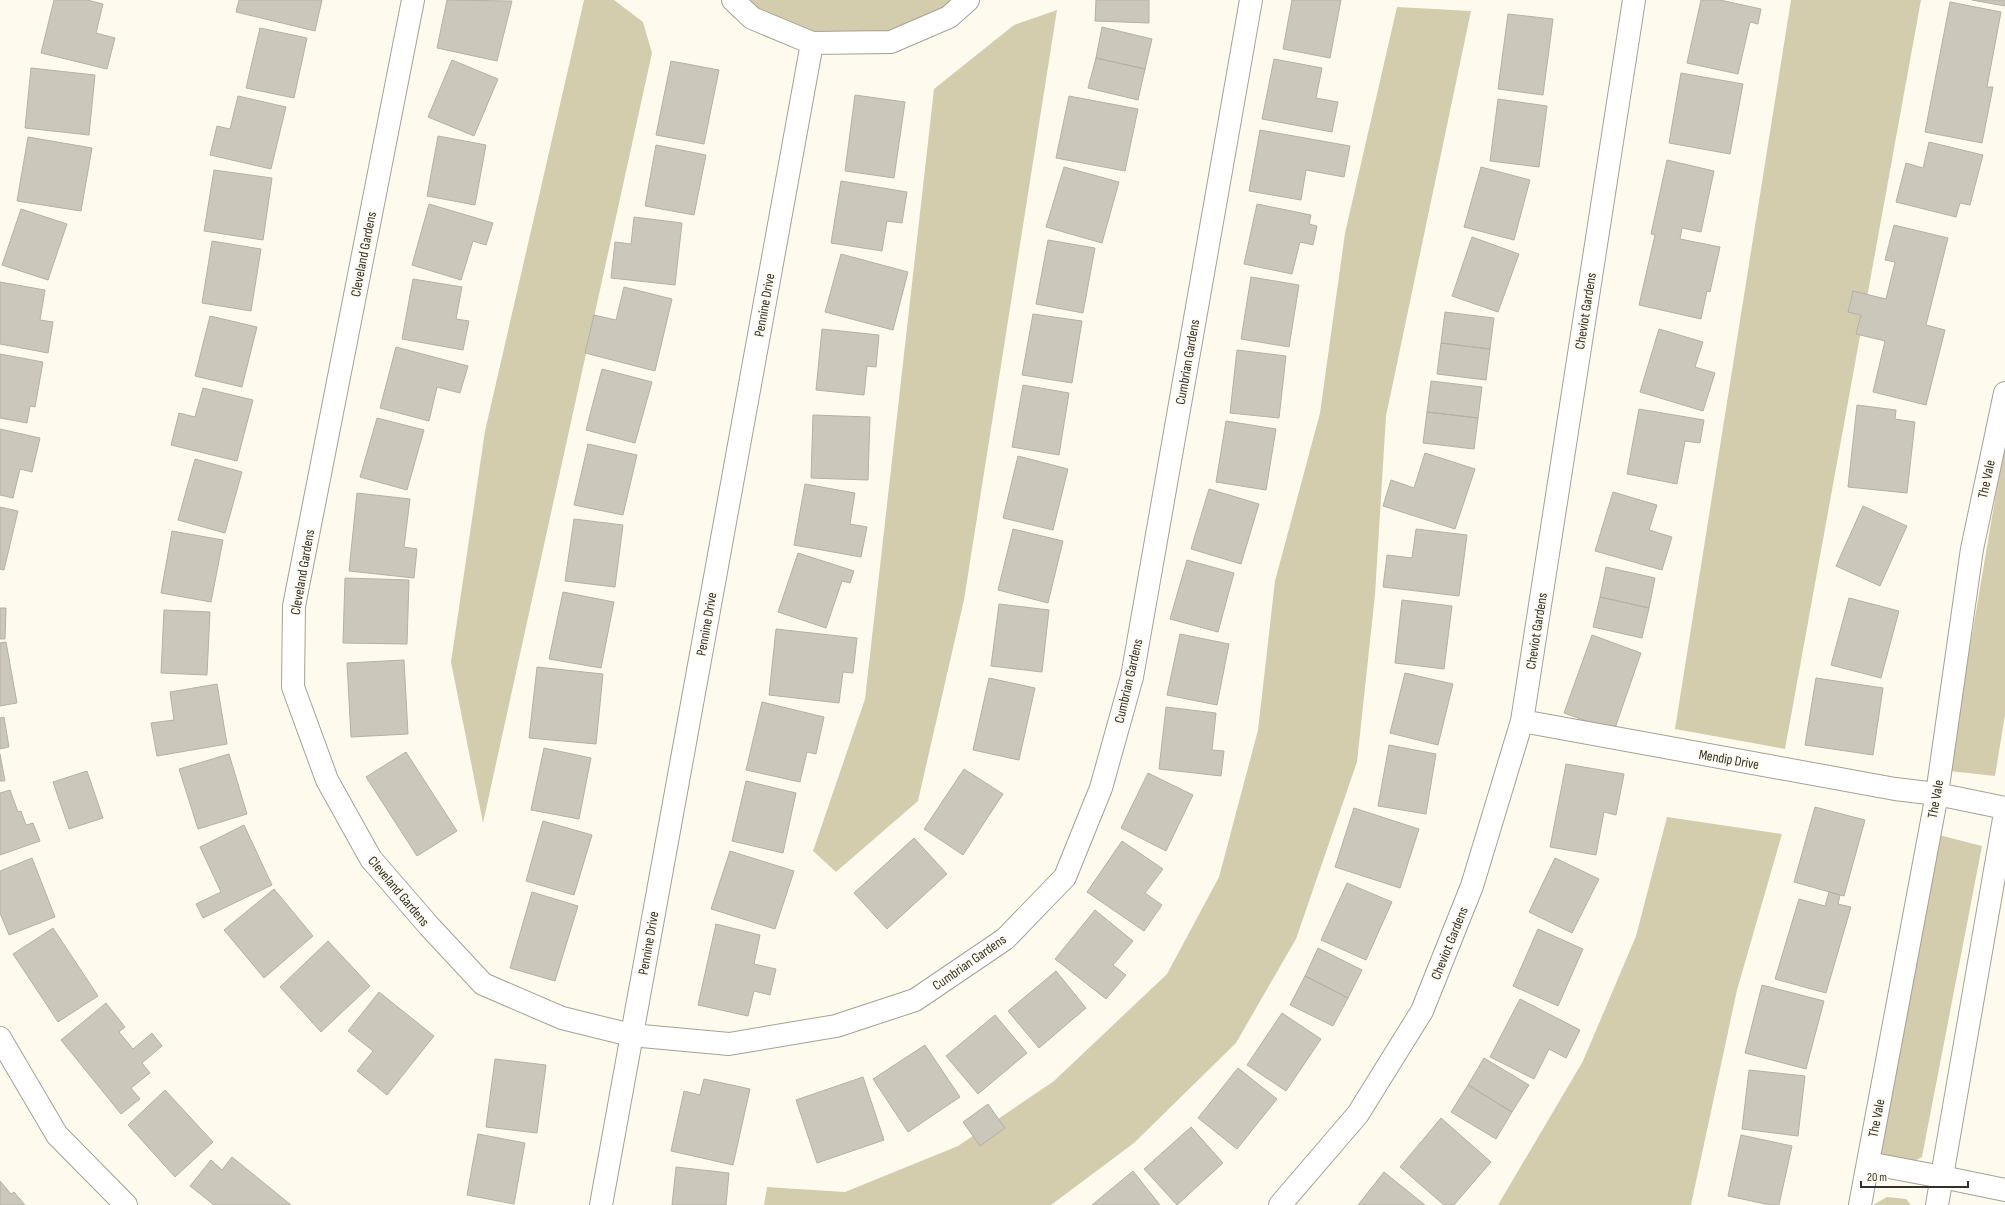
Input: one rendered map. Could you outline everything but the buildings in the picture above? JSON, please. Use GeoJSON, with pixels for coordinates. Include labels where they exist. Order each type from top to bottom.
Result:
{"type":"FeatureCollection","features":[{"type":"Feature","properties":{"kind":"street","name":"Cleveland Gardens"},"geometry":{"type":"LineString","coordinates":[[413,0],[294,606],[293,687],[327,780],[371,859],[429,926],[483,984],[562,1018],[631,1035]]}},
{"type":"Feature","properties":{"kind":"street"},"geometry":{"type":"LineString","coordinates":[[733,0],[752,18],[812,43],[891,42],[949,17],[968,0]]}},
{"type":"Feature","properties":{"kind":"street","name":"Cumbrian Gardens"},"geometry":{"type":"LineString","coordinates":[[631,1035],[729,1044],[836,1026],[915,1000],[1005,939],[1066,878],[1101,788],[1132,677],[1251,0]]}},
{"type":"Feature","properties":{"kind":"street","name":"Cheviot Gardens"},"geometry":{"type":"LineString","coordinates":[[1280,1205],[1358,1114],[1422,1011],[1472,886],[1522,721],[1634,0]]}},
{"type":"Feature","properties":{"kind":"street","name":"Pennine Drive"},"geometry":{"type":"LineString","coordinates":[[601,1205],[812,43]]}},
{"type":"Feature","properties":{"kind":"street","name":"The Vale"},"geometry":{"type":"LineString","coordinates":[[1860,1205],[1936,794],[1972,548],[2005,393]]}},
{"type":"Feature","properties":{"kind":"street","name":"Mendip Drive"},"geometry":{"type":"LineString","coordinates":[[1522,721],[1895,789],[1936,794],[2005,808]]}},
{"type":"Feature","properties":{"kind":"street"},"geometry":{"type":"LineString","coordinates":[[1937,1205],[2005,813]]}},
{"type":"Feature","properties":{"kind":"street"},"geometry":{"type":"LineString","coordinates":[[0,1038],[57,1135],[126,1205]]}},
{"type":"Feature","properties":{"kind":"street"},"geometry":{"type":"LineString","coordinates":[[1868,1163],[2005,1190]]}},
{"type":"Feature","properties":{"kind":"shaded area"},"geometry":{"type":"Polygon","coordinates":[[[584,0],[614,0],[643,22],[652,53],[483,823],[451,662],[485,431],[584,0]]]}},
{"type":"Feature","properties":{"kind":"shaded area"},"geometry":{"type":"Polygon","coordinates":[[[733,0],[968,0],[891,42],[812,43],[733,0]]]}},
{"type":"Feature","properties":{"kind":"shaded area"},"geometry":{"type":"Polygon","coordinates":[[[1791,0],[1921,0],[1785,749],[1675,729],[1791,0]]]}},
{"type":"Feature","properties":{"kind":"shaded area"},"geometry":{"type":"Polygon","coordinates":[[[1397,7],[1471,11],[1386,416],[1375,595],[1357,762],[1296,939],[1236,1043],[1134,1143],[1051,1205],[764,1205],[767,1187],[845,1192],[958,1146],[1054,1081],[1167,974],[1219,877],[1258,730],[1275,581],[1320,413],[1345,233],[1397,7]]]}},
{"type":"Feature","properties":{"kind":"shaded area"},"geometry":{"type":"Polygon","coordinates":[[[1057,10],[964,600],[918,801],[836,872],[813,851],[865,699],[934,89],[1014,25],[1057,10]]]}},
{"type":"Feature","properties":{"kind":"shaded area"},"geometry":{"type":"Polygon","coordinates":[[[2005,440],[2005,715],[1995,776],[1949,771],[2005,440]]]}},
{"type":"Feature","properties":{"kind":"shaded area"},"geometry":{"type":"Polygon","coordinates":[[[1667,817],[1782,834],[1737,990],[1691,1205],[1498,1205],[1583,1061],[1636,936],[1667,817]]]}},
{"type":"Feature","properties":{"kind":"shaded area"},"geometry":{"type":"Polygon","coordinates":[[[1939,835],[1982,846],[1922,1157],[1908,1164],[1897,1166],[1887,1161],[1875,1151],[1939,835]]]}},
{"type":"Feature","properties":{"kind":"shaded area"},"geometry":{"type":"Polygon","coordinates":[[[1887,1197],[1906,1199],[1911,1205],[1873,1205],[1887,1197]]]}}]}
